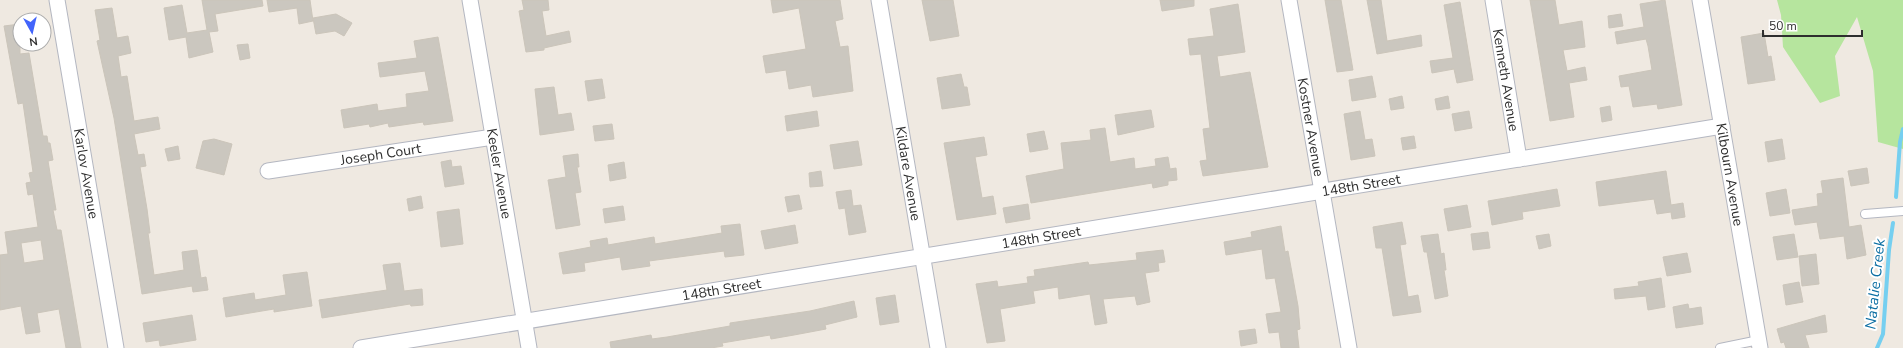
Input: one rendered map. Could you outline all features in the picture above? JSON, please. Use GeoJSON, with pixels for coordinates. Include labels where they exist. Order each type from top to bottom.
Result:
{"type":"FeatureCollection","features":[{"type":"Feature","properties":{"kind":"street","name":"Karlov Avenue"},"geometry":{"type":"LineString","coordinates":[[57,0],[116,348]]}},
{"type":"Feature","properties":{"kind":"street","name":"Keeler Avenue"},"geometry":{"type":"LineString","coordinates":[[470,0],[529,348]]}},
{"type":"Feature","properties":{"kind":"street","name":"Kildare Avenue"},"geometry":{"type":"LineString","coordinates":[[879,0],[938,348]]}},
{"type":"Feature","properties":{"kind":"street","name":"Kostner Avenue"},"geometry":{"type":"LineString","coordinates":[[1289,0],[1349,348]]}},
{"type":"Feature","properties":{"kind":"street","name":"Kenneth Avenue"},"geometry":{"type":"LineString","coordinates":[[1493,0],[1519,159]]}},
{"type":"Feature","properties":{"kind":"street","name":"Kilbourn Avenue"},"geometry":{"type":"LineString","coordinates":[[1700,0],[1759,344]]}},
{"type":"Feature","properties":{"kind":"street","name":"148th Street"},"geometry":{"type":"LineString","coordinates":[[361,348],[1722,126]]}},
{"type":"Feature","properties":{"kind":"street","name":"Joseph Court"},"geometry":{"type":"LineString","coordinates":[[268,172],[493,137]]}},
{"type":"Feature","properties":{"kind":"lane"},"geometry":{"type":"LineString","coordinates":[[1865,214],[1903,211]]}},
{"type":"Feature","properties":{"kind":"lane"},"geometry":{"type":"LineString","coordinates":[[1720,348],[1759,344]]}},
{"type":"Feature","properties":{"kind":"green space"},"geometry":{"type":"Polygon","coordinates":[[[1777,0],[1903,0],[1903,149],[1878,142],[1873,71],[1857,17],[1835,56],[1840,96],[1820,103],[1783,47],[1781,15],[1777,0]]]}},
{"type":"Feature","properties":{"kind":"building"},"geometry":{"type":"Polygon","coordinates":[[[202,0],[262,0],[263,6],[215,14],[218,31],[209,32],[213,52],[189,58],[186,37],[169,40],[164,8],[182,5],[187,33],[207,30],[202,0]]]}},
{"type":"Feature","properties":{"kind":"building"},"geometry":{"type":"Polygon","coordinates":[[[267,0],[310,0],[313,21],[299,24],[297,8],[269,12],[267,0]]]}},
{"type":"Feature","properties":{"kind":"building"},"geometry":{"type":"Polygon","coordinates":[[[522,0],[548,0],[549,10],[542,11],[546,36],[569,31],[571,42],[544,48],[544,50],[526,52],[519,11],[524,10],[522,0]]]}},
{"type":"Feature","properties":{"kind":"building"},"geometry":{"type":"Polygon","coordinates":[[[771,0],[840,0],[843,19],[835,21],[840,47],[848,46],[853,91],[813,97],[811,85],[789,89],[786,70],[766,73],[763,56],[806,49],[799,8],[773,13],[771,0]]]}},
{"type":"Feature","properties":{"kind":"building"},"geometry":{"type":"Polygon","coordinates":[[[922,0],[953,0],[959,36],[930,41],[922,0]]]}},
{"type":"Feature","properties":{"kind":"building"},"geometry":{"type":"Polygon","coordinates":[[[1160,0],[1194,0],[1194,6],[1162,11],[1160,0]]]}},
{"type":"Feature","properties":{"kind":"building"},"geometry":{"type":"Polygon","coordinates":[[[1325,0],[1341,0],[1353,70],[1337,72],[1325,0]]]}},
{"type":"Feature","properties":{"kind":"building"},"geometry":{"type":"Polygon","coordinates":[[[1367,0],[1381,0],[1387,41],[1421,35],[1422,46],[1377,54],[1367,0]]]}},
{"type":"Feature","properties":{"kind":"building"},"geometry":{"type":"Polygon","coordinates":[[[1530,0],[1555,0],[1559,25],[1582,21],[1585,47],[1563,50],[1567,71],[1585,67],[1587,80],[1569,83],[1574,117],[1550,121],[1530,0]]]}},
{"type":"Feature","properties":{"kind":"building"},"geometry":{"type":"Polygon","coordinates":[[[1665,0],[1682,105],[1658,109],[1657,104],[1633,107],[1629,86],[1621,87],[1619,76],[1652,70],[1648,46],[1646,39],[1617,44],[1615,32],[1644,27],[1640,4],[1665,0]]]}},
{"type":"Feature","properties":{"kind":"building"},"geometry":{"type":"Polygon","coordinates":[[[1460,2],[1473,80],[1457,83],[1454,69],[1432,73],[1430,61],[1453,58],[1444,5],[1460,2]]]}},
{"type":"Feature","properties":{"kind":"building"},"geometry":{"type":"Polygon","coordinates":[[[1238,4],[1245,52],[1217,56],[1220,77],[1250,72],[1268,167],[1203,176],[1200,161],[1207,160],[1203,129],[1210,128],[1201,54],[1190,55],[1188,39],[1214,36],[1210,9],[1238,4]]]}},
{"type":"Feature","properties":{"kind":"building"},"geometry":{"type":"Polygon","coordinates":[[[112,8],[117,38],[128,36],[131,53],[118,56],[121,77],[127,76],[134,121],[158,117],[160,129],[134,134],[138,155],[144,154],[146,166],[140,167],[147,209],[150,233],[148,233],[154,275],[184,270],[182,252],[197,250],[201,278],[206,277],[208,290],[193,292],[192,286],[142,294],[114,118],[97,41],[100,40],[95,10],[112,8]]]}},
{"type":"Feature","properties":{"kind":"building"},"geometry":{"type":"Polygon","coordinates":[[[336,14],[352,23],[344,36],[335,31],[316,34],[313,18],[336,14]]]}},
{"type":"Feature","properties":{"kind":"building"},"geometry":{"type":"Polygon","coordinates":[[[1621,14],[1623,26],[1609,28],[1608,16],[1621,14]]]}},
{"type":"Feature","properties":{"kind":"building"},"geometry":{"type":"Polygon","coordinates":[[[12,25],[12,52],[20,52],[20,54],[29,53],[43,136],[47,136],[48,143],[50,143],[53,160],[48,161],[56,210],[53,210],[57,230],[61,230],[81,348],[66,348],[59,309],[37,313],[40,332],[26,334],[21,306],[0,310],[0,255],[8,254],[5,232],[38,227],[33,194],[28,195],[26,183],[31,182],[29,173],[33,172],[23,103],[18,104],[4,26],[12,25]],[[41,240],[21,243],[24,263],[44,260],[41,240]]]}},
{"type":"Feature","properties":{"kind":"building"},"geometry":{"type":"Polygon","coordinates":[[[1764,33],[1768,57],[1771,56],[1775,80],[1748,84],[1741,37],[1764,33]]]}},
{"type":"Feature","properties":{"kind":"building"},"geometry":{"type":"Polygon","coordinates":[[[438,37],[453,121],[424,125],[423,122],[389,127],[388,123],[370,127],[369,124],[344,128],[341,110],[377,104],[378,111],[407,107],[406,94],[429,91],[425,71],[380,77],[378,63],[417,58],[414,41],[438,37]]]}},
{"type":"Feature","properties":{"kind":"building"},"geometry":{"type":"Polygon","coordinates":[[[248,44],[250,58],[240,60],[237,45],[248,44]]]}},
{"type":"Feature","properties":{"kind":"building"},"geometry":{"type":"Polygon","coordinates":[[[961,74],[964,87],[967,87],[970,105],[942,109],[937,78],[961,74]]]}},
{"type":"Feature","properties":{"kind":"building"},"geometry":{"type":"Polygon","coordinates":[[[1372,76],[1376,97],[1352,101],[1349,80],[1372,76]]]}},
{"type":"Feature","properties":{"kind":"building"},"geometry":{"type":"Polygon","coordinates":[[[602,79],[605,98],[588,101],[585,81],[602,79]]]}},
{"type":"Feature","properties":{"kind":"building"},"geometry":{"type":"Polygon","coordinates":[[[554,87],[558,115],[571,113],[574,130],[540,135],[535,89],[554,87]]]}},
{"type":"Feature","properties":{"kind":"building"},"geometry":{"type":"Polygon","coordinates":[[[1402,96],[1404,108],[1391,110],[1389,99],[1402,96]]]}},
{"type":"Feature","properties":{"kind":"building"},"geometry":{"type":"Polygon","coordinates":[[[1448,96],[1450,108],[1437,110],[1435,99],[1448,96]]]}},
{"type":"Feature","properties":{"kind":"building"},"geometry":{"type":"Polygon","coordinates":[[[1610,106],[1612,120],[1602,122],[1600,108],[1610,106]]]}},
{"type":"Feature","properties":{"kind":"building"},"geometry":{"type":"Polygon","coordinates":[[[1151,110],[1154,127],[1118,135],[1115,115],[1151,110]]]}},
{"type":"Feature","properties":{"kind":"building"},"geometry":{"type":"Polygon","coordinates":[[[817,111],[819,126],[787,131],[785,116],[817,111]]]}},
{"type":"Feature","properties":{"kind":"building"},"geometry":{"type":"Polygon","coordinates":[[[1360,111],[1365,140],[1372,139],[1375,156],[1351,160],[1344,114],[1360,111]]]}},
{"type":"Feature","properties":{"kind":"building"},"geometry":{"type":"Polygon","coordinates":[[[1469,111],[1472,128],[1455,131],[1452,114],[1469,111]]]}},
{"type":"Feature","properties":{"kind":"building"},"geometry":{"type":"Polygon","coordinates":[[[612,124],[614,139],[595,141],[593,126],[612,124]]]}},
{"type":"Feature","properties":{"kind":"building"},"geometry":{"type":"Polygon","coordinates":[[[1105,128],[1110,162],[1134,158],[1135,169],[1156,166],[1155,159],[1168,157],[1170,169],[1176,168],[1177,180],[1168,181],[1168,185],[1153,188],[1152,183],[1031,203],[1026,176],[1064,169],[1061,143],[1091,140],[1090,130],[1105,128]]]}},
{"type":"Feature","properties":{"kind":"building"},"geometry":{"type":"Polygon","coordinates":[[[1044,131],[1048,149],[1030,152],[1027,134],[1044,131]]]}},
{"type":"Feature","properties":{"kind":"building"},"geometry":{"type":"Polygon","coordinates":[[[1414,136],[1416,148],[1403,150],[1401,138],[1414,136]]]}},
{"type":"Feature","properties":{"kind":"building"},"geometry":{"type":"Polygon","coordinates":[[[984,137],[987,155],[975,157],[982,198],[993,196],[996,214],[957,220],[944,143],[984,137]]]}},
{"type":"Feature","properties":{"kind":"building"},"geometry":{"type":"Polygon","coordinates":[[[214,139],[232,144],[224,175],[196,168],[203,141],[214,139]]]}},
{"type":"Feature","properties":{"kind":"building"},"geometry":{"type":"Polygon","coordinates":[[[1782,139],[1785,159],[1768,162],[1765,142],[1782,139]]]}},
{"type":"Feature","properties":{"kind":"building"},"geometry":{"type":"Polygon","coordinates":[[[858,141],[862,165],[834,169],[830,145],[858,141]]]}},
{"type":"Feature","properties":{"kind":"building"},"geometry":{"type":"Polygon","coordinates":[[[178,146],[180,159],[168,161],[165,149],[178,146]]]}},
{"type":"Feature","properties":{"kind":"building"},"geometry":{"type":"Polygon","coordinates":[[[578,154],[579,167],[577,167],[581,192],[575,193],[580,225],[556,229],[548,180],[566,177],[563,156],[578,154]]]}},
{"type":"Feature","properties":{"kind":"building"},"geometry":{"type":"Polygon","coordinates":[[[451,160],[452,167],[461,166],[464,184],[445,187],[441,162],[451,160]]]}},
{"type":"Feature","properties":{"kind":"building"},"geometry":{"type":"Polygon","coordinates":[[[624,162],[626,178],[610,181],[608,165],[624,162]]]}},
{"type":"Feature","properties":{"kind":"building"},"geometry":{"type":"Polygon","coordinates":[[[1867,168],[1869,183],[1851,186],[1848,171],[1867,168]]]}},
{"type":"Feature","properties":{"kind":"building"},"geometry":{"type":"Polygon","coordinates":[[[821,171],[823,186],[810,187],[809,173],[821,171]]]}},
{"type":"Feature","properties":{"kind":"building"},"geometry":{"type":"Polygon","coordinates":[[[1666,171],[1671,205],[1683,203],[1685,217],[1672,219],[1671,212],[1657,214],[1654,199],[1599,206],[1596,182],[1666,171]]]}},
{"type":"Feature","properties":{"kind":"building"},"geometry":{"type":"Polygon","coordinates":[[[1843,178],[1849,227],[1861,225],[1866,255],[1847,259],[1844,236],[1820,239],[1817,222],[1795,225],[1792,210],[1818,206],[1817,194],[1823,193],[1821,181],[1843,178]]]}},
{"type":"Feature","properties":{"kind":"building"},"geometry":{"type":"Polygon","coordinates":[[[1557,189],[1560,206],[1522,212],[1523,219],[1492,225],[1488,201],[1557,189]]]}},
{"type":"Feature","properties":{"kind":"building"},"geometry":{"type":"Polygon","coordinates":[[[1786,189],[1790,213],[1770,216],[1766,193],[1786,189]]]}},
{"type":"Feature","properties":{"kind":"building"},"geometry":{"type":"Polygon","coordinates":[[[851,190],[853,206],[861,205],[866,232],[849,235],[845,208],[839,209],[836,192],[851,190]]]}},
{"type":"Feature","properties":{"kind":"building"},"geometry":{"type":"Polygon","coordinates":[[[799,195],[802,209],[788,212],[785,197],[799,195]]]}},
{"type":"Feature","properties":{"kind":"building"},"geometry":{"type":"Polygon","coordinates":[[[421,196],[423,208],[409,211],[407,199],[421,196]]]}},
{"type":"Feature","properties":{"kind":"building"},"geometry":{"type":"Polygon","coordinates":[[[1028,204],[1030,219],[1006,223],[1003,208],[1028,204]]]}},
{"type":"Feature","properties":{"kind":"building"},"geometry":{"type":"Polygon","coordinates":[[[1467,205],[1471,227],[1448,231],[1444,209],[1467,205]]]}},
{"type":"Feature","properties":{"kind":"building"},"geometry":{"type":"Polygon","coordinates":[[[623,206],[625,220],[605,223],[603,209],[623,206]]]}},
{"type":"Feature","properties":{"kind":"building"},"geometry":{"type":"Polygon","coordinates":[[[459,209],[463,244],[441,247],[437,212],[459,209]]]}},
{"type":"Feature","properties":{"kind":"building"},"geometry":{"type":"Polygon","coordinates":[[[1402,222],[1406,244],[1400,245],[1408,297],[1418,295],[1421,312],[1393,316],[1382,248],[1376,248],[1373,227],[1402,222]]]}},
{"type":"Feature","properties":{"kind":"building"},"geometry":{"type":"Polygon","coordinates":[[[740,224],[744,255],[725,257],[724,251],[649,261],[650,266],[622,270],[620,257],[584,263],[585,271],[563,274],[559,253],[591,247],[590,241],[607,238],[608,245],[654,237],[655,244],[722,233],[721,226],[740,224]]]}},
{"type":"Feature","properties":{"kind":"building"},"geometry":{"type":"Polygon","coordinates":[[[795,225],[798,243],[765,249],[761,231],[795,225]]]}},
{"type":"Feature","properties":{"kind":"building"},"geometry":{"type":"Polygon","coordinates":[[[1281,226],[1285,252],[1288,251],[1298,306],[1300,329],[1297,330],[1299,348],[1281,348],[1279,332],[1269,333],[1266,314],[1281,312],[1275,278],[1266,279],[1262,249],[1226,255],[1224,242],[1252,237],[1251,232],[1281,226]]]}},
{"type":"Feature","properties":{"kind":"building"},"geometry":{"type":"Polygon","coordinates":[[[1488,232],[1490,248],[1473,250],[1471,234],[1488,232]]]}},
{"type":"Feature","properties":{"kind":"building"},"geometry":{"type":"Polygon","coordinates":[[[1438,234],[1441,254],[1444,253],[1446,270],[1444,270],[1448,296],[1435,299],[1427,252],[1424,252],[1421,236],[1438,234]]]}},
{"type":"Feature","properties":{"kind":"building"},"geometry":{"type":"Polygon","coordinates":[[[1549,234],[1551,246],[1539,249],[1536,236],[1549,234]]]}},
{"type":"Feature","properties":{"kind":"building"},"geometry":{"type":"Polygon","coordinates":[[[1794,234],[1798,257],[1777,260],[1773,237],[1794,234]]]}},
{"type":"Feature","properties":{"kind":"building"},"geometry":{"type":"Polygon","coordinates":[[[1163,250],[1165,262],[1158,263],[1159,271],[1145,273],[1150,302],[1137,305],[1135,296],[1103,299],[1107,323],[1095,325],[1090,294],[1059,299],[1058,287],[1033,291],[1035,303],[1000,309],[1005,341],[987,343],[976,284],[997,281],[998,287],[1028,283],[1027,277],[1035,276],[1034,270],[1088,262],[1089,265],[1137,260],[1136,253],[1163,250]]]}},
{"type":"Feature","properties":{"kind":"building"},"geometry":{"type":"Polygon","coordinates":[[[1687,253],[1691,272],[1667,276],[1663,257],[1687,253]]]}},
{"type":"Feature","properties":{"kind":"building"},"geometry":{"type":"Polygon","coordinates":[[[1816,254],[1819,284],[1802,286],[1799,256],[1816,254]]]}},
{"type":"Feature","properties":{"kind":"building"},"geometry":{"type":"Polygon","coordinates":[[[400,263],[404,291],[422,289],[423,305],[411,306],[410,304],[322,318],[319,300],[387,290],[383,265],[400,263]]]}},
{"type":"Feature","properties":{"kind":"building"},"geometry":{"type":"Polygon","coordinates":[[[307,272],[312,306],[274,312],[274,309],[226,317],[223,298],[254,293],[255,300],[286,295],[283,275],[307,272]]]}},
{"type":"Feature","properties":{"kind":"building"},"geometry":{"type":"Polygon","coordinates":[[[1661,278],[1665,307],[1648,310],[1646,296],[1615,299],[1614,289],[1639,286],[1638,282],[1661,278]]]}},
{"type":"Feature","properties":{"kind":"building"},"geometry":{"type":"Polygon","coordinates":[[[1799,282],[1803,302],[1786,305],[1783,285],[1799,282]]]}},
{"type":"Feature","properties":{"kind":"building"},"geometry":{"type":"Polygon","coordinates":[[[895,295],[899,322],[880,325],[876,298],[895,295]]]}},
{"type":"Feature","properties":{"kind":"building"},"geometry":{"type":"Polygon","coordinates":[[[854,301],[857,317],[825,325],[826,329],[771,339],[770,335],[722,343],[723,346],[711,348],[611,348],[610,342],[651,335],[652,339],[667,337],[730,326],[730,323],[810,311],[854,301]]]}},
{"type":"Feature","properties":{"kind":"building"},"geometry":{"type":"Polygon","coordinates":[[[1688,304],[1689,309],[1701,307],[1703,324],[1676,328],[1673,307],[1688,304]]]}},
{"type":"Feature","properties":{"kind":"building"},"geometry":{"type":"Polygon","coordinates":[[[192,315],[196,340],[160,346],[159,340],[146,342],[143,323],[192,315]]]}},
{"type":"Feature","properties":{"kind":"building"},"geometry":{"type":"Polygon","coordinates":[[[1825,315],[1827,332],[1805,335],[1809,348],[1786,348],[1784,342],[1781,343],[1777,329],[1825,315]]]}},
{"type":"Feature","properties":{"kind":"building"},"geometry":{"type":"Polygon","coordinates":[[[1255,329],[1257,343],[1241,346],[1239,331],[1255,329]]]}},
{"type":"Feature","properties":{"kind":"waterway","name":"Natalie Creek"},"geometry":{"type":"LineString","coordinates":[[1896,197],[1900,142],[1903,129]]}},
{"type":"Feature","properties":{"kind":"waterway","name":"Natalie Creek"},"geometry":{"type":"LineString","coordinates":[[1877,348],[1883,334],[1889,250],[1893,223]]}}]}
